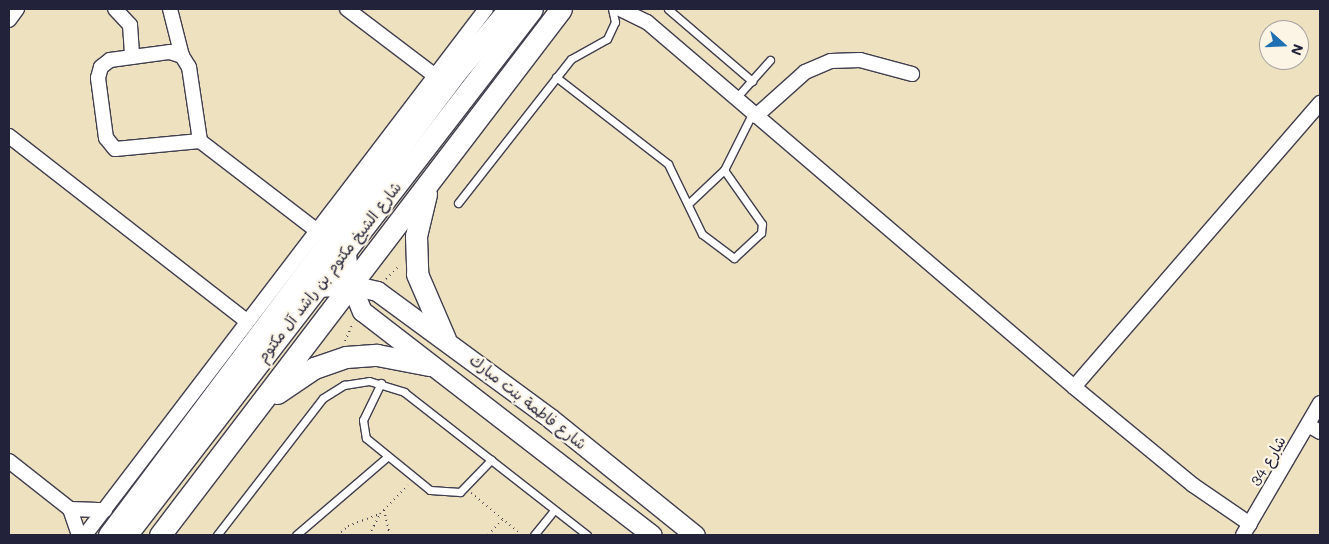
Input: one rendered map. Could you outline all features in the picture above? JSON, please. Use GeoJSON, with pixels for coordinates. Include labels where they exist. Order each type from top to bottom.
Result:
{"type":"FeatureCollection","features":[{"type":"Feature","properties":{"kind":"main road"},"geometry":{"type":"LineString","coordinates":[[109,535],[444,88],[509,9]]}},
{"type":"Feature","properties":{"kind":"main road","name":"شارع الشيخ مكتوم بن راشد آل مكتوم"},"geometry":{"type":"LineString","coordinates":[[126,535],[532,9]]}},
{"type":"Feature","properties":{"kind":"main road","name":"شارع الشيخ مكتوم بن راشد آل مكتوم"},"geometry":{"type":"LineString","coordinates":[[160,535],[386,242],[556,14]]}},
{"type":"Feature","properties":{"kind":"main road"},"geometry":{"type":"LineString","coordinates":[[429,183],[415,258],[422,290],[445,339]]}},
{"type":"Feature","properties":{"kind":"main road"},"geometry":{"type":"LineString","coordinates":[[381,206],[374,237],[386,242]]}},
{"type":"Feature","properties":{"kind":"main road"},"geometry":{"type":"LineString","coordinates":[[289,324],[305,318],[312,322],[315,334]]}},
{"type":"Feature","properties":{"kind":"main road"},"geometry":{"type":"LineString","coordinates":[[260,404],[314,368],[346,357],[378,355],[429,365]]}},
{"type":"Feature","properties":{"kind":"street"},"geometry":{"type":"LineString","coordinates":[[9,20],[17,9]]}},
{"type":"Feature","properties":{"kind":"street"},"geometry":{"type":"LineString","coordinates":[[115,9],[130,25],[132,57]]}},
{"type":"Feature","properties":{"kind":"street"},"geometry":{"type":"LineString","coordinates":[[170,9],[182,56],[189,67],[200,141],[316,230]]}},
{"type":"Feature","properties":{"kind":"street"},"geometry":{"type":"LineString","coordinates":[[347,9],[434,75]]}},
{"type":"Feature","properties":{"kind":"street"},"geometry":{"type":"LineString","coordinates":[[85,535],[245,320],[486,9]]}},
{"type":"Feature","properties":{"kind":"street"},"geometry":{"type":"LineString","coordinates":[[556,14],[574,9]]}},
{"type":"Feature","properties":{"kind":"street"},"geometry":{"type":"LineString","coordinates":[[620,9],[647,22],[1074,387],[1246,531]]}},
{"type":"Feature","properties":{"kind":"street"},"geometry":{"type":"LineString","coordinates":[[641,9],[647,22]]}},
{"type":"Feature","properties":{"kind":"street"},"geometry":{"type":"LineString","coordinates":[[182,56],[170,52],[110,60],[98,72],[109,144],[122,151],[200,141]]}},
{"type":"Feature","properties":{"kind":"street"},"geometry":{"type":"LineString","coordinates":[[754,115],[799,77],[832,61],[860,60],[912,74]]}},
{"type":"Feature","properties":{"kind":"street"},"geometry":{"type":"LineString","coordinates":[[1074,387],[1320,103]]}},
{"type":"Feature","properties":{"kind":"street"},"geometry":{"type":"LineString","coordinates":[[9,136],[245,320]]}},
{"type":"Feature","properties":{"kind":"street","name":"شارع فاطمة بنت مبارك"},"geometry":{"type":"LineString","coordinates":[[346,251],[351,285],[362,311],[429,365],[652,535]]}},
{"type":"Feature","properties":{"kind":"street","name":"شارع فاطمة بنت مبارك"},"geometry":{"type":"LineString","coordinates":[[318,287],[351,285],[368,287],[392,302],[445,339],[696,535]]}},
{"type":"Feature","properties":{"kind":"street"},"geometry":{"type":"LineString","coordinates":[[374,322],[373,308],[392,302]]}},
{"type":"Feature","properties":{"kind":"street","name":"شارع 34"},"geometry":{"type":"LineString","coordinates":[[1246,531],[1320,403]]}},
{"type":"Feature","properties":{"kind":"street"},"geometry":{"type":"LineString","coordinates":[[1308,425],[1320,432]]}},
{"type":"Feature","properties":{"kind":"street"},"geometry":{"type":"LineString","coordinates":[[9,461],[70,509],[79,535]]}},
{"type":"Feature","properties":{"kind":"street"},"geometry":{"type":"LineString","coordinates":[[70,509],[105,510]]}},
{"type":"Feature","properties":{"kind":"lane"},"geometry":{"type":"LineString","coordinates":[[458,203],[571,59],[607,39],[615,22],[612,9]]}},
{"type":"Feature","properties":{"kind":"lane"},"geometry":{"type":"LineString","coordinates":[[668,9],[752,81]]}},
{"type":"Feature","properties":{"kind":"lane"},"geometry":{"type":"LineString","coordinates":[[736,98],[770,60]]}},
{"type":"Feature","properties":{"kind":"lane"},"geometry":{"type":"LineString","coordinates":[[556,77],[662,158],[679,179],[688,204],[711,243],[729,258],[742,254],[761,233],[762,224],[724,170]]}},
{"type":"Feature","properties":{"kind":"lane"},"geometry":{"type":"LineString","coordinates":[[688,204],[724,170],[754,115]]}},
{"type":"Feature","properties":{"kind":"lane"},"geometry":{"type":"LineString","coordinates":[[381,382],[363,426],[370,444],[415,478],[442,494],[465,489],[491,460]]}},
{"type":"Feature","properties":{"kind":"lane"},"geometry":{"type":"LineString","coordinates":[[217,535],[323,398],[344,385],[381,382],[404,392],[587,535]]}},
{"type":"Feature","properties":{"kind":"lane"},"geometry":{"type":"LineString","coordinates":[[296,535],[387,457]]}},
{"type":"Feature","properties":{"kind":"lane"},"geometry":{"type":"LineString","coordinates":[[534,535],[554,510]]}},
{"type":"Feature","properties":{"kind":"path"},"geometry":{"type":"LineString","coordinates":[[369,535],[380,514],[415,478]]}},
{"type":"Feature","properties":{"kind":"path"},"geometry":{"type":"LineString","coordinates":[[465,489],[522,535]]}},
{"type":"Feature","properties":{"kind":"path"},"geometry":{"type":"LineString","coordinates":[[384,510],[390,535]]}},
{"type":"Feature","properties":{"kind":"path"},"geometry":{"type":"LineString","coordinates":[[337,535],[348,526],[380,514]]}},
{"type":"Feature","properties":{"kind":"path"},"geometry":{"type":"LineString","coordinates":[[488,535],[503,519]]}}]}
